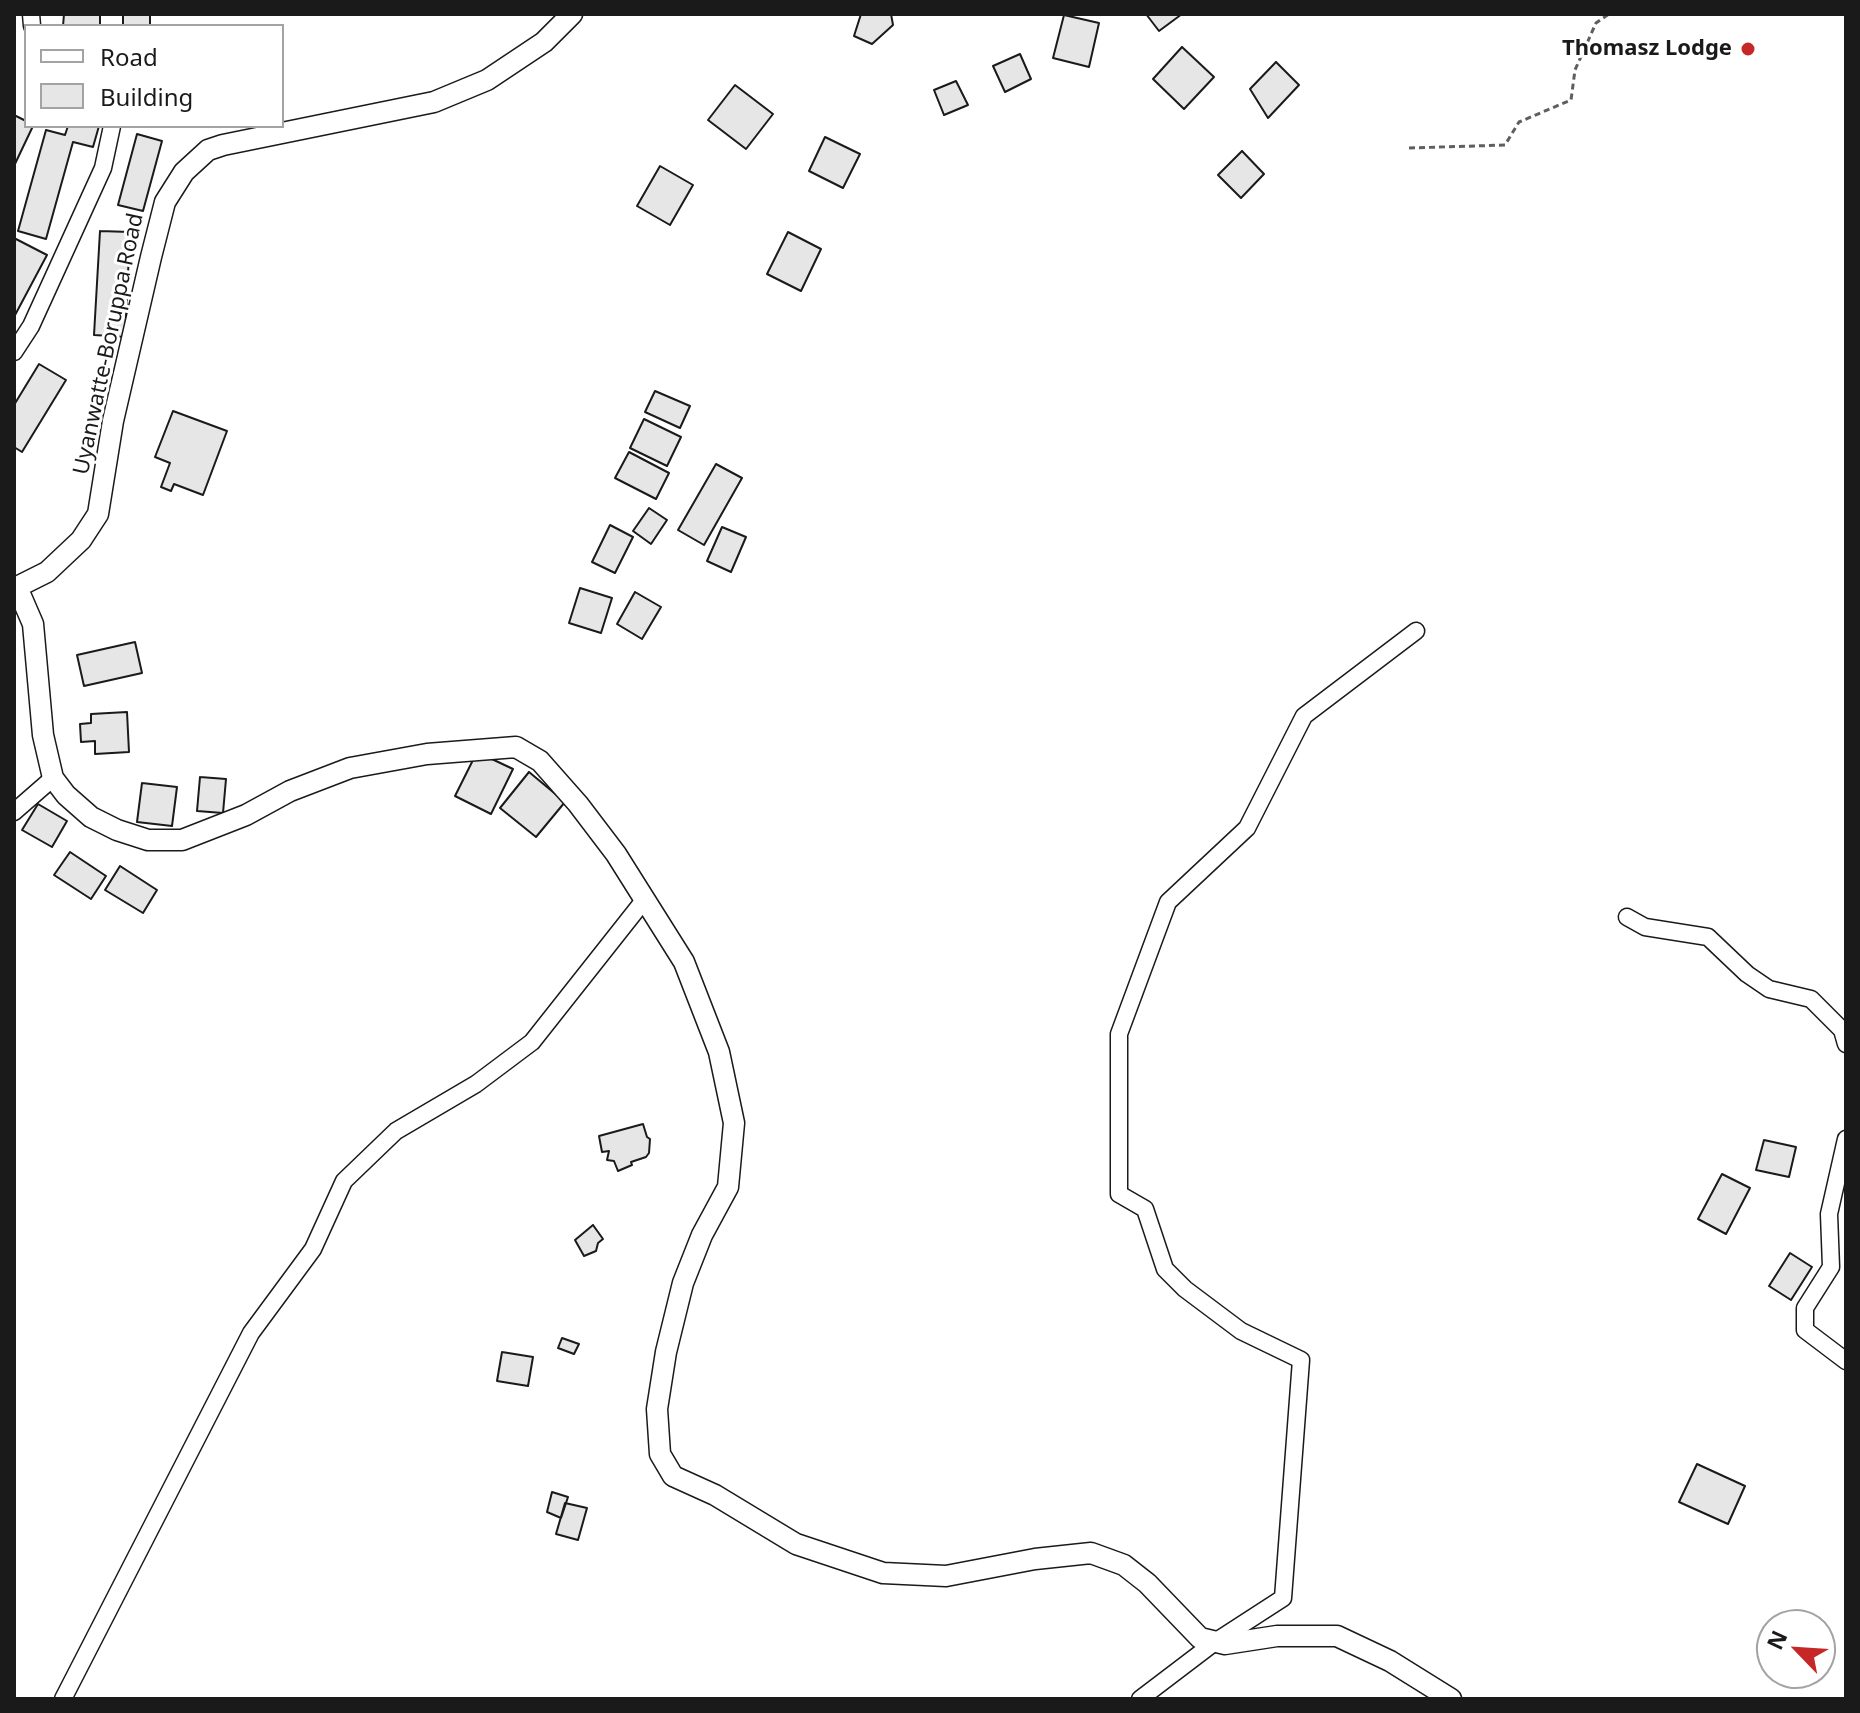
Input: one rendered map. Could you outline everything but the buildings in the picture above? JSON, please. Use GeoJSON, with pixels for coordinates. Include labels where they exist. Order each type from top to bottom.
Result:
{"type":"FeatureCollection","features":[{"type":"Feature","properties":{"kind":"street","name":"Uyanwatte-Boruppa Road"},"geometry":{"type":"LineString","coordinates":[[15,587],[47,572],[81,540],[98,514],[113,421],[151,257],[165,202],[184,172],[208,150],[223,145],[434,102],[487,80],[544,42],[572,14]]}},
{"type":"Feature","properties":{"kind":"street"},"geometry":{"type":"LineString","coordinates":[[14,352],[31,326],[103,168],[112,128]]}},
{"type":"Feature","properties":{"kind":"street"},"geometry":{"type":"LineString","coordinates":[[15,587],[33,624],[43,735],[53,778],[66,795],[91,817],[117,830],[148,840],[182,840],[246,815],[290,791],[350,768],[427,754],[516,747],[540,761],[578,804],[645,899],[684,962],[719,1052],[734,1123],[728,1187],[702,1235],[683,1283],[666,1352],[657,1409],[660,1454],[673,1476],[715,1495],[796,1544],[883,1573],[946,1576],[1035,1559],[1091,1553],[1124,1565],[1147,1583],[1200,1638],[1225,1644],[1277,1636],[1337,1636],[1390,1661],[1451,1699]]}},
{"type":"Feature","properties":{"kind":"street"},"geometry":{"type":"LineString","coordinates":[[1140,1699],[1215,1642],[1283,1598],[1301,1360],[1241,1331],[1185,1289],[1165,1269],[1145,1209],[1119,1194],[1119,1034],[1168,902],[1247,828],[1304,716],[1416,631]]}},
{"type":"Feature","properties":{"kind":"street"},"geometry":{"type":"LineString","coordinates":[[14,812],[53,778]]}},
{"type":"Feature","properties":{"kind":"street"},"geometry":{"type":"LineString","coordinates":[[63,1699],[251,1333],[313,1249],[344,1181],[396,1131],[476,1084],[532,1042],[645,899]]}},
{"type":"Feature","properties":{"kind":"street"},"geometry":{"type":"LineString","coordinates":[[1627,917],[1645,927],[1708,937],[1747,974],[1769,989],[1811,999],[1842,1030],[1846,1044]]}},
{"type":"Feature","properties":{"kind":"street"},"geometry":{"type":"LineString","coordinates":[[1846,1139],[1829,1214],[1831,1267],[1805,1308],[1805,1330],[1846,1361]]}},
{"type":"Feature","properties":{"kind":"path"},"geometry":{"type":"LineString","coordinates":[[1409,148],[1505,145],[1519,122],[1571,100],[1575,70],[1596,23],[1609,14]]}},
{"type":"Feature","properties":{"kind":"place","name":"Thomasz Lodge"},"geometry":{"type":"Point","coordinates":[1748,49]}}]}
